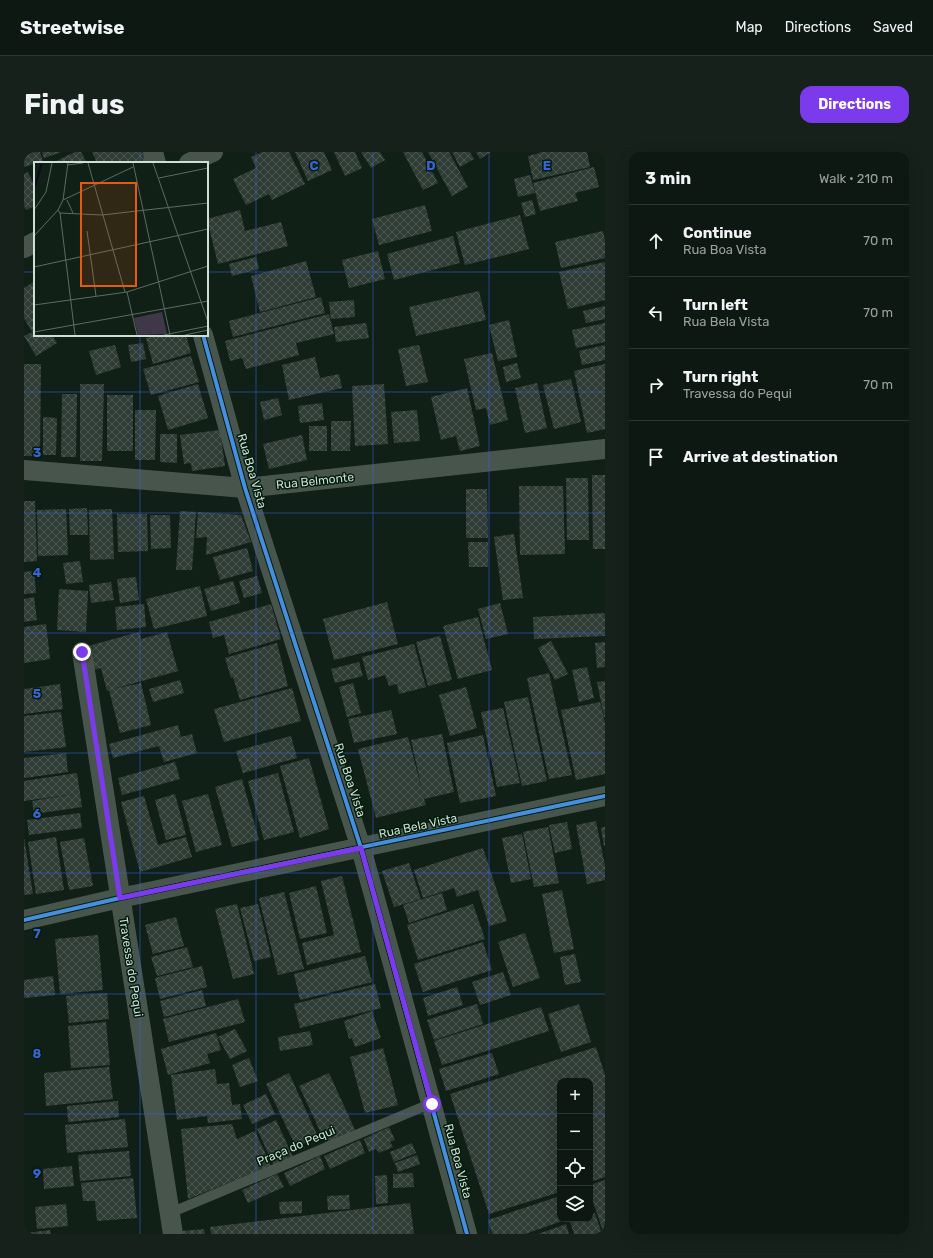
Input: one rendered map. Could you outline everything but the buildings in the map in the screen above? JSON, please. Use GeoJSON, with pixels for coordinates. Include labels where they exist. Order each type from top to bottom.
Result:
{"type":"FeatureCollection","features":[{"type":"Feature","properties":{"kind":"street"},"geometry":{"type":"LineString","coordinates":[[153,152],[156,162]]}},
{"type":"Feature","properties":{"kind":"street"},"geometry":{"type":"LineString","coordinates":[[191,162],[213,152]]}},
{"type":"Feature","properties":{"kind":"street"},"geometry":{"type":"LineString","coordinates":[[24,248],[34,243]]}},
{"type":"Feature","properties":{"kind":"street","name":"Rua Boa Vista"},"geometry":{"type":"LineString","coordinates":[[203,336],[245,488],[361,848],[467,1234]]}},
{"type":"Feature","properties":{"kind":"street","name":"Rua Belmonte"},"geometry":{"type":"LineString","coordinates":[[24,470],[245,488],[605,449]]}},
{"type":"Feature","properties":{"kind":"street","name":"Travessa do Pequi"},"geometry":{"type":"LineString","coordinates":[[82,652],[173,1234]]}},
{"type":"Feature","properties":{"kind":"street","name":"Rua Bela Vista"},"geometry":{"type":"LineString","coordinates":[[24,920],[120,898],[605,796]]}},
{"type":"Feature","properties":{"kind":"lane","name":"Praça do Pequi"},"geometry":{"type":"LineString","coordinates":[[170,1213],[432,1104]]}},
{"type":"Feature","properties":{"kind":"cycle path"},"geometry":{"type":"LineString","coordinates":[[203,336],[245,488],[361,848],[467,1234]]}},
{"type":"Feature","properties":{"kind":"cycle path"},"geometry":{"type":"LineString","coordinates":[[24,920],[120,898],[605,796]]}},
{"type":"Feature","properties":{"kind":"route"},"geometry":{"type":"LineString","coordinates":[[82,652],[120,898],[361,848],[432,1104]]}}]}
